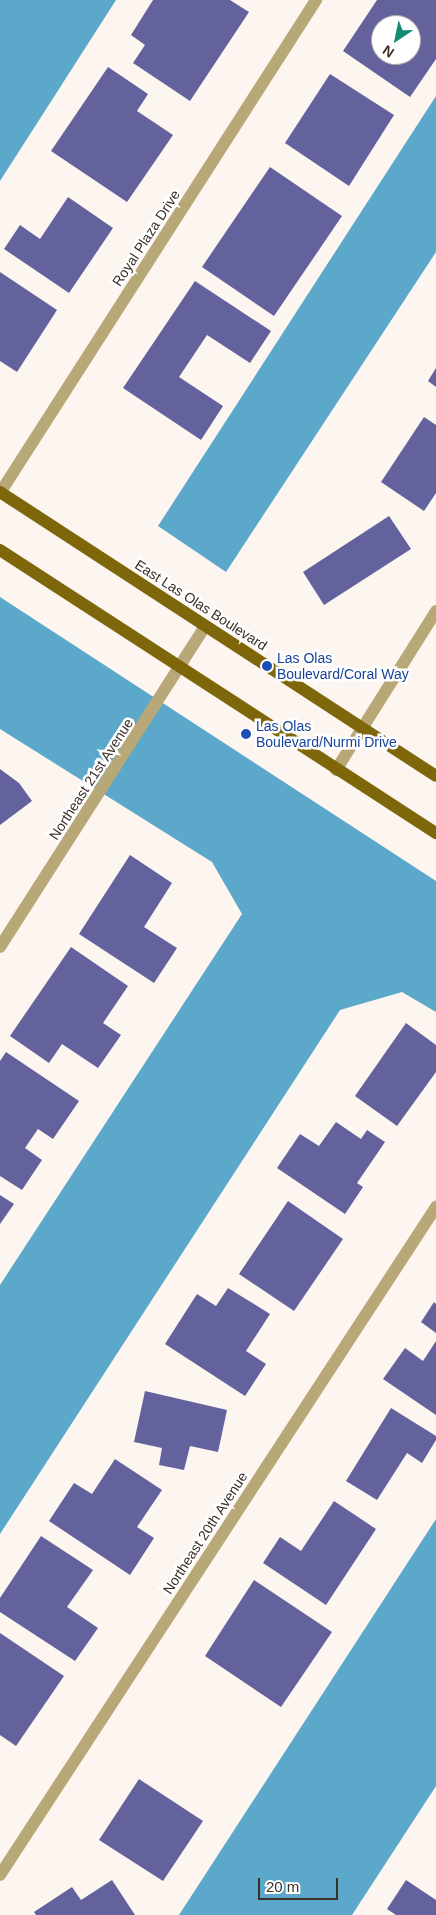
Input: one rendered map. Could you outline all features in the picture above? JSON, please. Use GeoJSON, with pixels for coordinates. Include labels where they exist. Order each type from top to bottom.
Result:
{"type":"FeatureCollection","features":[{"type":"Feature","properties":{"kind":"main road","name":"East Las Olas Boulevard"},"geometry":{"type":"LineString","coordinates":[[0,492],[436,776]]}},
{"type":"Feature","properties":{"kind":"main road"},"geometry":{"type":"LineString","coordinates":[[0,550],[336,770],[436,833]]}},
{"type":"Feature","properties":{"kind":"street","name":"Royal Plaza Drive"},"geometry":{"type":"LineString","coordinates":[[0,492],[316,0]]}},
{"type":"Feature","properties":{"kind":"street"},"geometry":{"type":"LineString","coordinates":[[336,770],[436,610]]}},
{"type":"Feature","properties":{"kind":"street","name":"Northeast 21st Avenue"},"geometry":{"type":"LineString","coordinates":[[0,947],[164,694],[205,626]]}},
{"type":"Feature","properties":{"kind":"street","name":"Northeast 20th Avenue"},"geometry":{"type":"LineString","coordinates":[[0,1875],[436,1207]]}},
{"type":"Feature","properties":{"kind":"water"},"geometry":{"type":"Polygon","coordinates":[[[0,0],[116,0],[0,181],[0,0]]]}},
{"type":"Feature","properties":{"kind":"water"},"geometry":{"type":"Polygon","coordinates":[[[436,96],[436,252],[226,572],[158,526],[436,96]]]}},
{"type":"Feature","properties":{"kind":"water"},"geometry":{"type":"Polygon","coordinates":[[[0,597],[436,881],[436,1012],[402,992],[340,1010],[0,1534],[0,1285],[242,914],[212,862],[0,729],[0,597]]]}},
{"type":"Feature","properties":{"kind":"water"},"geometry":{"type":"Polygon","coordinates":[[[436,1519],[436,1786],[352,1915],[179,1915],[436,1519]]]}},
{"type":"Feature","properties":{"kind":"building"},"geometry":{"type":"Polygon","coordinates":[[[153,0],[230,0],[249,12],[190,101],[133,63],[145,45],[131,35],[153,0]]]}},
{"type":"Feature","properties":{"kind":"building"},"geometry":{"type":"Polygon","coordinates":[[[377,0],[436,0],[436,59],[410,97],[343,51],[377,0]]]}},
{"type":"Feature","properties":{"kind":"building"},"geometry":{"type":"Polygon","coordinates":[[[108,67],[148,94],[137,111],[173,135],[127,202],[51,151],[108,67]]]}},
{"type":"Feature","properties":{"kind":"building"},"geometry":{"type":"Polygon","coordinates":[[[330,74],[394,115],[349,186],[285,143],[330,74]]]}},
{"type":"Feature","properties":{"kind":"building"},"geometry":{"type":"Polygon","coordinates":[[[270,167],[342,216],[274,316],[202,267],[270,167]]]}},
{"type":"Feature","properties":{"kind":"building"},"geometry":{"type":"Polygon","coordinates":[[[68,197],[113,228],[69,293],[4,249],[20,225],[40,239],[68,197]]]}},
{"type":"Feature","properties":{"kind":"building"},"geometry":{"type":"Polygon","coordinates":[[[0,272],[57,310],[17,372],[0,361],[0,272]]]}},
{"type":"Feature","properties":{"kind":"building"},"geometry":{"type":"Polygon","coordinates":[[[195,281],[271,331],[250,363],[207,335],[179,377],[223,406],[201,440],[123,388],[195,281]]]}},
{"type":"Feature","properties":{"kind":"building"},"geometry":{"type":"Polygon","coordinates":[[[436,368],[436,387],[428,381],[436,368]]]}},
{"type":"Feature","properties":{"kind":"building"},"geometry":{"type":"Polygon","coordinates":[[[424,417],[436,425],[436,493],[424,511],[381,482],[424,417]]]}},
{"type":"Feature","properties":{"kind":"building"},"geometry":{"type":"Polygon","coordinates":[[[389,516],[411,549],[324,605],[303,572],[389,516]]]}},
{"type":"Feature","properties":{"kind":"building"},"geometry":{"type":"Polygon","coordinates":[[[0,769],[19,783],[32,801],[0,825],[0,769]]]}},
{"type":"Feature","properties":{"kind":"building"},"geometry":{"type":"Polygon","coordinates":[[[130,855],[172,883],[144,927],[177,948],[154,983],[79,934],[130,855]]]}},
{"type":"Feature","properties":{"kind":"building"},"geometry":{"type":"Polygon","coordinates":[[[71,947],[128,986],[103,1023],[121,1035],[98,1068],[62,1044],[49,1063],[10,1036],[71,947]]]}},
{"type":"Feature","properties":{"kind":"building"},"geometry":{"type":"Polygon","coordinates":[[[406,1023],[436,1045],[436,1072],[397,1126],[355,1096],[406,1023]]]}},
{"type":"Feature","properties":{"kind":"building"},"geometry":{"type":"Polygon","coordinates":[[[6,1052],[79,1101],[53,1139],[38,1129],[25,1148],[42,1160],[22,1190],[0,1176],[0,1061],[6,1052]]]}},
{"type":"Feature","properties":{"kind":"building"},"geometry":{"type":"Polygon","coordinates":[[[336,1122],[361,1139],[367,1130],[385,1142],[357,1183],[363,1187],[345,1214],[277,1168],[300,1134],[319,1146],[336,1122]]]}},
{"type":"Feature","properties":{"kind":"building"},"geometry":{"type":"Polygon","coordinates":[[[0,1195],[14,1204],[0,1224],[0,1195]]]}},
{"type":"Feature","properties":{"kind":"building"},"geometry":{"type":"Polygon","coordinates":[[[288,1201],[343,1239],[294,1311],[239,1274],[288,1201]]]}},
{"type":"Feature","properties":{"kind":"building"},"geometry":{"type":"Polygon","coordinates":[[[228,1288],[270,1314],[246,1351],[266,1364],[245,1396],[165,1344],[197,1294],[216,1306],[228,1288]]]}},
{"type":"Feature","properties":{"kind":"building"},"geometry":{"type":"Polygon","coordinates":[[[434,1302],[436,1304],[436,1333],[421,1322],[434,1302]]]}},
{"type":"Feature","properties":{"kind":"building"},"geometry":{"type":"Polygon","coordinates":[[[436,1341],[436,1415],[383,1379],[405,1348],[423,1361],[436,1341]]]}},
{"type":"Feature","properties":{"kind":"building"},"geometry":{"type":"Polygon","coordinates":[[[145,1391],[227,1410],[218,1452],[190,1446],[184,1470],[159,1465],[162,1448],[134,1442],[145,1391]]]}},
{"type":"Feature","properties":{"kind":"building"},"geometry":{"type":"Polygon","coordinates":[[[391,1408],[436,1436],[436,1440],[422,1463],[407,1453],[377,1500],[346,1481],[391,1408]]]}},
{"type":"Feature","properties":{"kind":"building"},"geometry":{"type":"Polygon","coordinates":[[[115,1459],[162,1490],[137,1527],[154,1538],[130,1575],[49,1521],[74,1483],[92,1494],[115,1459]]]}},
{"type":"Feature","properties":{"kind":"building"},"geometry":{"type":"Polygon","coordinates":[[[334,1501],[376,1529],[326,1605],[263,1563],[280,1537],[301,1551],[334,1501]]]}},
{"type":"Feature","properties":{"kind":"building"},"geometry":{"type":"Polygon","coordinates":[[[41,1536],[93,1570],[67,1607],[98,1628],[75,1661],[0,1612],[0,1598],[41,1536]]]}},
{"type":"Feature","properties":{"kind":"building"},"geometry":{"type":"Polygon","coordinates":[[[254,1580],[332,1632],[281,1707],[205,1656],[254,1580]]]}},
{"type":"Feature","properties":{"kind":"building"},"geometry":{"type":"Polygon","coordinates":[[[0,1633],[64,1676],[16,1746],[0,1735],[0,1633]]]}},
{"type":"Feature","properties":{"kind":"building"},"geometry":{"type":"Polygon","coordinates":[[[139,1779],[203,1821],[163,1881],[99,1840],[139,1779]]]}},
{"type":"Feature","properties":{"kind":"building"},"geometry":{"type":"Polygon","coordinates":[[[112,1880],[135,1915],[36,1915],[34,1912],[72,1887],[81,1900],[112,1880]]]}},
{"type":"Feature","properties":{"kind":"building"},"geometry":{"type":"Polygon","coordinates":[[[406,1880],[436,1900],[436,1915],[396,1915],[387,1909],[406,1880]]]}},
{"type":"Feature","properties":{"kind":"place","name":"Las Olas Boulevard/Coral Way"},"geometry":{"type":"Point","coordinates":[267,666]}},
{"type":"Feature","properties":{"kind":"place","name":"Las Olas Boulevard/Nurmi Drive"},"geometry":{"type":"Point","coordinates":[246,734]}}]}
